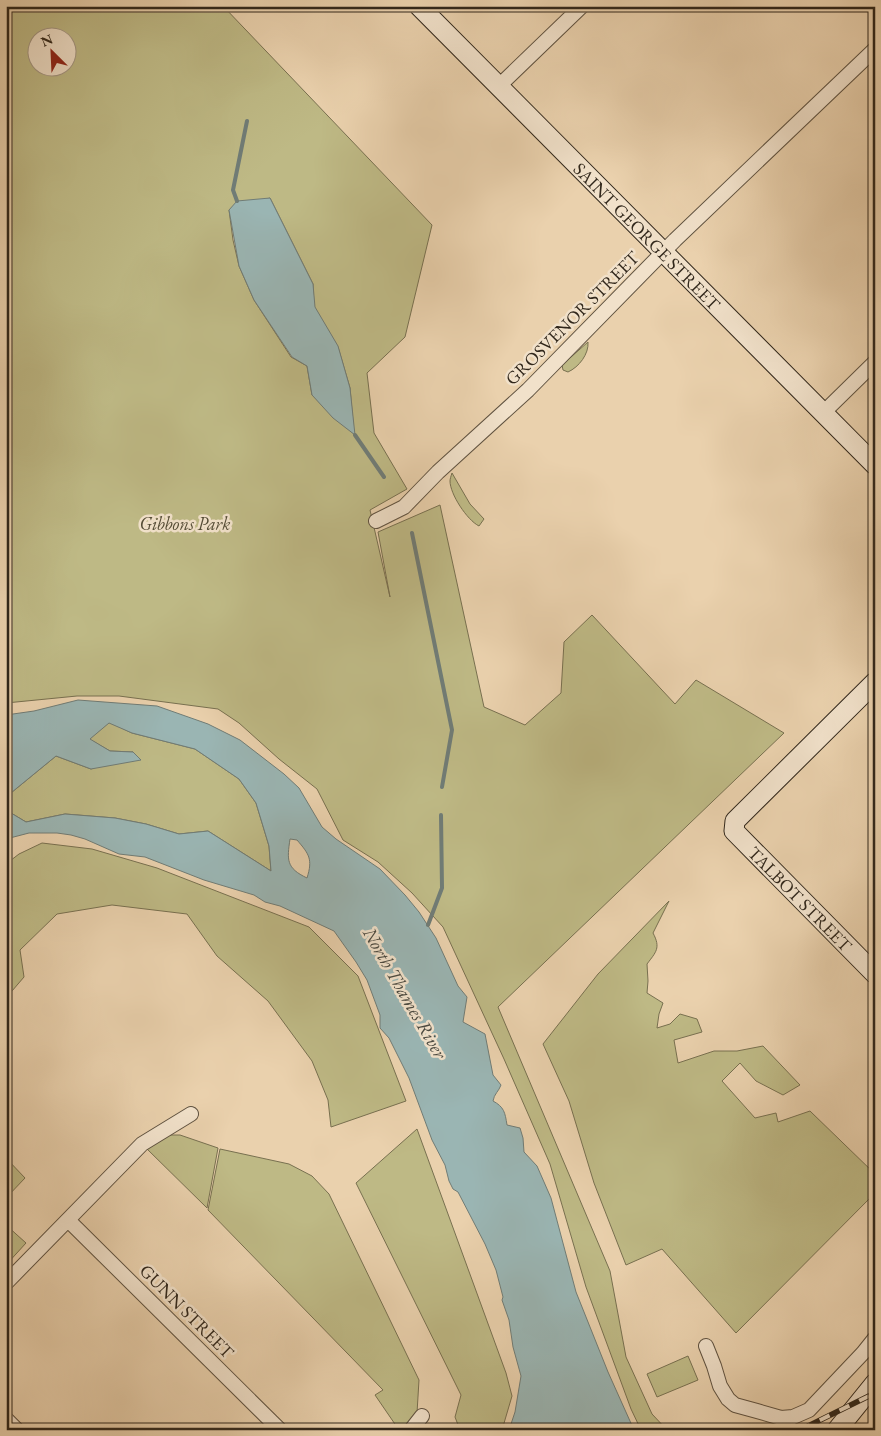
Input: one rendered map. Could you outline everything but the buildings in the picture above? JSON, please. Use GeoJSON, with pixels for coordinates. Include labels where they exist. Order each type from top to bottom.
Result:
{"type":"FeatureCollection","features":[{"type":"Feature","properties":{"kind":"street","name":"SAINT GEORGE STREET"},"geometry":{"type":"LineString","coordinates":[[420,6],[875,465]]}},
{"type":"Feature","properties":{"kind":"street"},"geometry":{"type":"LineString","coordinates":[[499,86],[582,6]]}},
{"type":"Feature","properties":{"kind":"street","name":"GROSVENOR STREET"},"geometry":{"type":"LineString","coordinates":[[376,521],[404,507],[438,472],[546,372],[663,252],[875,48]]}},
{"type":"Feature","properties":{"kind":"street"},"geometry":{"type":"LineString","coordinates":[[823,413],[875,362]]}},
{"type":"Feature","properties":{"kind":"street","name":"TALBOT STREET"},"geometry":{"type":"LineString","coordinates":[[875,682],[735,820],[734,831],[875,974]]}},
{"type":"Feature","properties":{"kind":"street"},"geometry":{"type":"LineString","coordinates":[[6,1283],[142,1144],[191,1114]]}},
{"type":"Feature","properties":{"kind":"street","name":"GUNN STREET"},"geometry":{"type":"LineString","coordinates":[[68,1220],[280,1430]]}},
{"type":"Feature","properties":{"kind":"street"},"geometry":{"type":"LineString","coordinates":[[706,1346],[720,1386],[728,1399],[735,1405],[780,1418],[787,1418],[809,1410],[875,1338]]}},
{"type":"Feature","properties":{"kind":"street"},"geometry":{"type":"LineString","coordinates":[[837,1430],[875,1382]]}},
{"type":"Feature","properties":{"kind":"street"},"geometry":{"type":"LineString","coordinates":[[411,1430],[422,1416]]}},
{"type":"Feature","properties":{"kind":"street"},"geometry":{"type":"LineString","coordinates":[[6,1419],[17,1430]]}},
{"type":"Feature","properties":{"kind":"green space","name":"Gibbons Park"},"geometry":{"type":"Polygon","coordinates":[[[6,6],[223,6],[432,225],[405,337],[367,373],[374,433],[407,489],[370,510],[390,597],[378,532],[440,505],[484,707],[525,725],[561,693],[564,642],[592,615],[675,704],[696,680],[784,733],[498,1007],[610,1271],[626,1357],[652,1414],[667,1430],[641,1430],[631,1409],[586,1287],[550,1164],[443,927],[412,893],[378,862],[343,840],[317,789],[279,759],[239,723],[218,709],[119,696],[77,696],[6,703],[6,6]],[[270,198],[229,210],[239,266],[254,300],[291,357],[307,366],[312,395],[354,434],[350,388],[338,347],[314,307],[313,284],[270,198]]]}},
{"type":"Feature","properties":{"kind":"green space"},"geometry":{"type":"Polygon","coordinates":[[[588,342],[587,351],[579,363],[568,372],[563,370],[562,365],[588,342]]]}},
{"type":"Feature","properties":{"kind":"green space"},"geometry":{"type":"Polygon","coordinates":[[[452,473],[470,504],[484,519],[479,526],[469,518],[456,499],[450,480],[452,473]]]}},
{"type":"Feature","properties":{"kind":"green space"},"geometry":{"type":"Polygon","coordinates":[[[109,722],[132,733],[195,749],[239,779],[256,803],[269,846],[271,871],[208,831],[179,834],[146,824],[115,818],[65,814],[26,822],[6,810],[6,797],[56,756],[91,769],[133,752],[110,751],[89,739],[109,722]]]}},
{"type":"Feature","properties":{"kind":"green space"},"geometry":{"type":"Polygon","coordinates":[[[42,843],[92,849],[157,868],[309,927],[358,976],[406,1101],[331,1127],[328,1100],[312,1061],[268,1001],[217,956],[187,914],[112,905],[57,914],[20,950],[24,977],[6,998],[6,864],[19,854],[42,843]]]}},
{"type":"Feature","properties":{"kind":"green space"},"geometry":{"type":"Polygon","coordinates":[[[669,901],[653,933],[657,946],[655,953],[647,964],[647,993],[663,1003],[657,1028],[670,1024],[680,1014],[697,1019],[702,1032],[674,1040],[678,1063],[714,1051],[737,1051],[763,1046],[800,1085],[783,1095],[756,1081],[740,1063],[722,1081],[755,1118],[776,1113],[778,1122],[810,1111],[875,1174],[875,1193],[736,1333],[662,1249],[626,1265],[594,1183],[569,1101],[543,1044],[598,974],[669,901]]]}},
{"type":"Feature","properties":{"kind":"green space"},"geometry":{"type":"Polygon","coordinates":[[[417,1129],[506,1373],[512,1396],[502,1430],[460,1430],[455,1417],[461,1395],[356,1183],[417,1129]]]}},
{"type":"Feature","properties":{"kind":"green space"},"geometry":{"type":"Polygon","coordinates":[[[168,1135],[180,1135],[218,1148],[207,1208],[145,1147],[168,1135]]]}},
{"type":"Feature","properties":{"kind":"green space"},"geometry":{"type":"Polygon","coordinates":[[[220,1149],[289,1164],[312,1176],[329,1194],[419,1380],[417,1413],[406,1430],[399,1430],[375,1395],[383,1390],[208,1210],[220,1149]]]}},
{"type":"Feature","properties":{"kind":"green space"},"geometry":{"type":"Polygon","coordinates":[[[6,1158],[25,1178],[6,1198],[6,1158]]]}},
{"type":"Feature","properties":{"kind":"green space"},"geometry":{"type":"Polygon","coordinates":[[[6,1225],[26,1243],[6,1265],[6,1225]]]}},
{"type":"Feature","properties":{"kind":"green space"},"geometry":{"type":"Polygon","coordinates":[[[688,1356],[698,1380],[657,1397],[647,1374],[688,1356]]]}},
{"type":"Feature","properties":{"kind":"water"},"geometry":{"type":"Polygon","coordinates":[[[270,198],[313,284],[315,307],[338,346],[350,388],[355,435],[333,418],[312,395],[307,366],[292,357],[254,300],[239,266],[229,210],[237,201],[270,198]]]}},
{"type":"Feature","properties":{"kind":"water","name":"North Thames River"},"geometry":{"type":"Polygon","coordinates":[[[78,700],[157,706],[208,724],[240,740],[284,774],[299,788],[322,827],[336,839],[380,869],[405,895],[436,938],[458,986],[467,997],[463,1022],[485,1034],[493,1075],[501,1085],[493,1101],[500,1105],[503,1110],[507,1125],[520,1128],[524,1152],[537,1166],[551,1198],[576,1292],[634,1430],[509,1430],[515,1412],[521,1376],[496,1270],[458,1192],[453,1189],[449,1181],[445,1165],[432,1140],[409,1078],[389,1038],[380,1028],[380,1015],[367,980],[334,931],[280,906],[265,902],[254,895],[204,880],[145,857],[119,854],[71,835],[29,833],[6,839],[6,810],[26,822],[65,814],[115,818],[146,824],[179,834],[208,831],[271,871],[269,846],[256,803],[239,779],[195,749],[132,733],[109,723],[90,739],[110,751],[133,752],[141,760],[91,769],[56,756],[6,797],[6,715],[34,711],[78,700]],[[290,839],[288,853],[290,863],[295,871],[307,878],[310,866],[309,857],[297,840],[290,839]]]}},
{"type":"Feature","properties":{"kind":"waterway"},"geometry":{"type":"LineString","coordinates":[[237,201],[233,190],[247,121]]}},
{"type":"Feature","properties":{"kind":"waterway"},"geometry":{"type":"LineString","coordinates":[[355,435],[384,477]]}},
{"type":"Feature","properties":{"kind":"waterway"},"geometry":{"type":"LineString","coordinates":[[412,533],[452,730],[442,787]]}},
{"type":"Feature","properties":{"kind":"waterway"},"geometry":{"type":"LineString","coordinates":[[428,925],[442,888],[441,815]]}},
{"type":"Feature","properties":{"kind":"railway"},"geometry":{"type":"LineString","coordinates":[[800,1430],[875,1393]]}}]}
